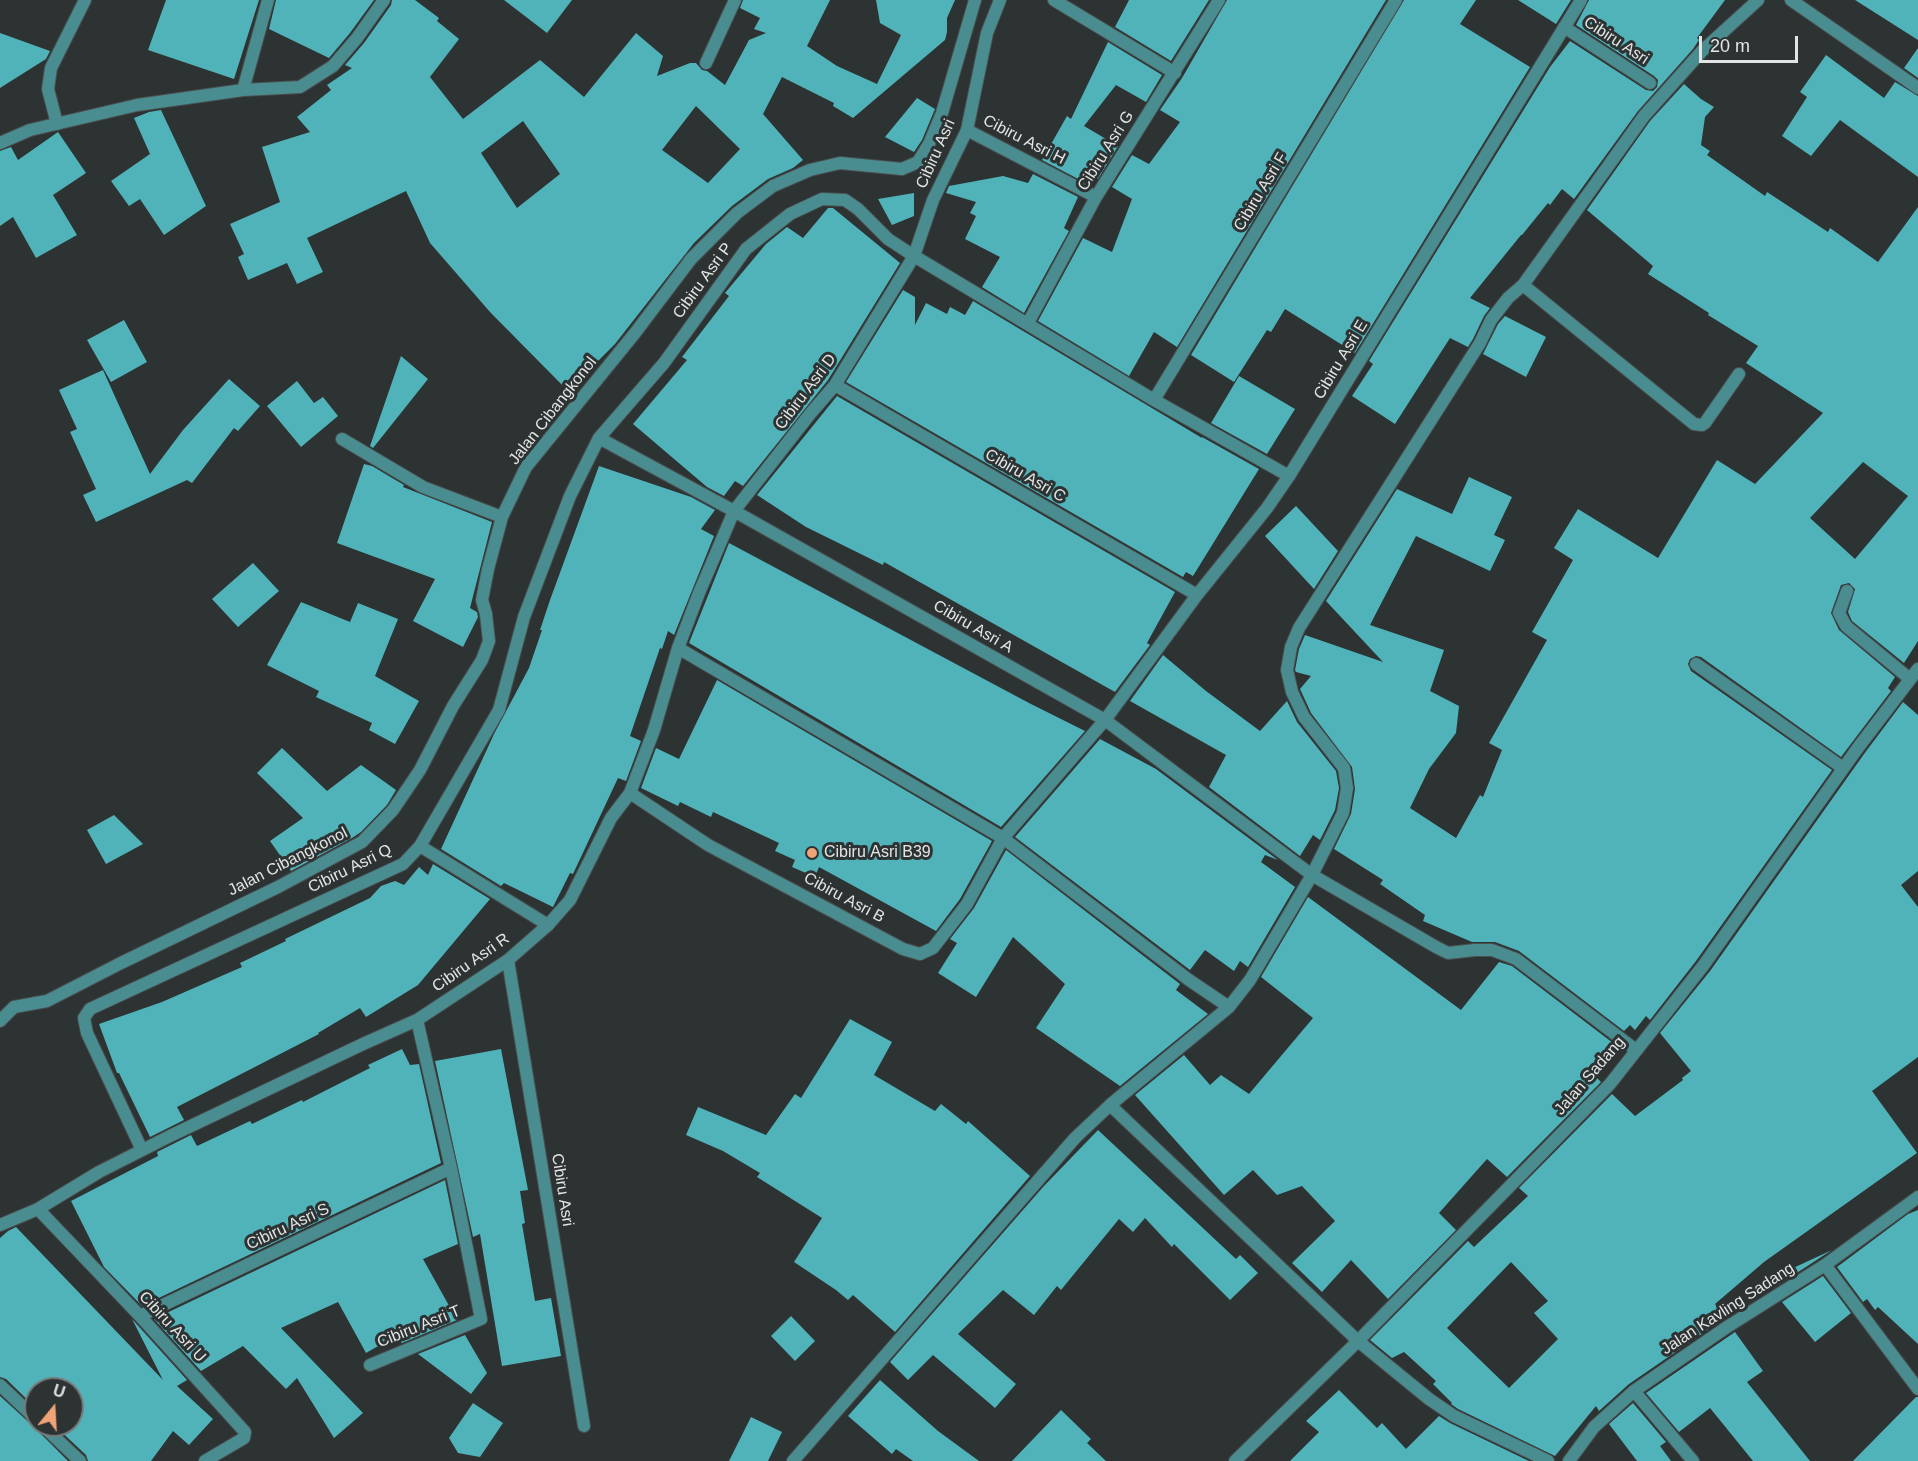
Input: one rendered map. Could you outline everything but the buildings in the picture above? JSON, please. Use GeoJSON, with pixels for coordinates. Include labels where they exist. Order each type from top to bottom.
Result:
{"type":"FeatureCollection","features":[{"type":"Feature","properties":{"kind":"street"},"geometry":{"type":"LineString","coordinates":[[57,124],[48,89],[51,68],[85,0]]}},
{"type":"Feature","properties":{"kind":"street"},"geometry":{"type":"LineString","coordinates":[[243,90],[268,0]]}},
{"type":"Feature","properties":{"kind":"street"},"geometry":{"type":"LineString","coordinates":[[0,143],[30,130],[137,105],[243,90],[300,87],[333,66],[357,38],[384,0]]}},
{"type":"Feature","properties":{"kind":"street"},"geometry":{"type":"LineString","coordinates":[[706,63],[735,0]]}},
{"type":"Feature","properties":{"kind":"street","name":"Jalan Cibangkonol"},"geometry":{"type":"LineString","coordinates":[[0,1021],[14,1007],[47,1001],[278,887],[362,842],[393,810],[420,770],[453,706],[482,660],[489,641],[482,600],[488,569],[502,517],[526,467],[692,259],[737,213],[773,186],[810,170],[840,164],[902,168],[918,162],[929,144],[942,113],[975,0]]}},
{"type":"Feature","properties":{"kind":"street","name":"Cibiru Asri"},"geometry":{"type":"LineString","coordinates":[[914,256],[933,200],[968,130],[987,33],[1000,0]]}},
{"type":"Feature","properties":{"kind":"street"},"geometry":{"type":"LineString","coordinates":[[1054,0],[1175,73]]}},
{"type":"Feature","properties":{"kind":"street","name":"Cibiru Asri G"},"geometry":{"type":"LineString","coordinates":[[1028,323],[1096,196],[1219,0]]}},
{"type":"Feature","properties":{"kind":"street","name":"Cibiru Asri F"},"geometry":{"type":"LineString","coordinates":[[1154,400],[1396,0]]}},
{"type":"Feature","properties":{"kind":"street","name":"Cibiru Asri E"},"geometry":{"type":"LineString","coordinates":[[1105,720],[1197,595],[1267,508],[1289,476],[1581,0]]}},
{"type":"Feature","properties":{"kind":"street"},"geometry":{"type":"LineString","coordinates":[[793,1461],[1076,1138],[1110,1105],[1229,1007],[1250,980],[1311,875],[1342,813],[1347,788],[1344,768],[1304,717],[1292,692],[1287,670],[1291,648],[1299,628],[1480,343],[1491,320],[1508,298],[1523,285],[1644,116],[1702,51],[1758,0]]}},
{"type":"Feature","properties":{"kind":"street"},"geometry":{"type":"LineString","coordinates":[[1791,0],[1918,88]]}},
{"type":"Feature","properties":{"kind":"street","name":"Cibiru Asri"},"geometry":{"type":"LineString","coordinates":[[1564,27],[1650,83]]}},
{"type":"Feature","properties":{"kind":"street","name":"Cibiru Asri H"},"geometry":{"type":"LineString","coordinates":[[968,130],[1096,196]]}},
{"type":"Feature","properties":{"kind":"street","name":"Cibiru Asri P"},"geometry":{"type":"LineString","coordinates":[[599,438],[664,363],[746,249],[790,214],[822,199],[845,200],[858,209],[888,239],[914,256]]}},
{"type":"Feature","properties":{"kind":"street"},"geometry":{"type":"LineString","coordinates":[[914,256],[1154,400],[1289,476]]}},
{"type":"Feature","properties":{"kind":"street","name":"Cibiru Asri D"},"geometry":{"type":"LineString","coordinates":[[735,511],[835,385],[914,256]]}},
{"type":"Feature","properties":{"kind":"street"},"geometry":{"type":"LineString","coordinates":[[1523,285],[1694,424],[1705,423],[1739,374]]}},
{"type":"Feature","properties":{"kind":"street","name":"Cibiru Asri C"},"geometry":{"type":"LineString","coordinates":[[835,385],[1197,595]]}},
{"type":"Feature","properties":{"kind":"street","name":"Cibiru Asri A"},"geometry":{"type":"LineString","coordinates":[[599,438],[735,511],[1105,720],[1311,875],[1448,953],[1492,950],[1516,959],[1636,1050]]}},
{"type":"Feature","properties":{"kind":"street","name":"Cibiru Asri Q"},"geometry":{"type":"LineString","coordinates":[[142,1150],[87,1032],[84,1018],[90,1009],[403,864],[420,846],[499,710],[524,617],[570,496],[599,438]]}},
{"type":"Feature","properties":{"kind":"street"},"geometry":{"type":"LineString","coordinates":[[342,439],[423,487],[502,517]]}},
{"type":"Feature","properties":{"kind":"street","name":"Cibiru Asri R"},"geometry":{"type":"LineString","coordinates":[[0,1225],[38,1209],[99,1172],[142,1150],[417,1020],[508,960],[548,925],[570,900],[611,818],[630,793],[654,730],[678,648],[735,511]]}},
{"type":"Feature","properties":{"kind":"street"},"geometry":{"type":"LineString","coordinates":[[1847,591],[1839,614],[1846,626],[1914,674]]}},
{"type":"Feature","properties":{"kind":"street"},"geometry":{"type":"LineString","coordinates":[[678,648],[1003,838],[1189,980],[1229,1007]]}},
{"type":"Feature","properties":{"kind":"street"},"geometry":{"type":"LineString","coordinates":[[1696,664],[1843,768]]}},
{"type":"Feature","properties":{"kind":"street","name":"Jalan Sadang"},"geometry":{"type":"LineString","coordinates":[[1235,1461],[1358,1341],[1610,1084],[1703,966],[1843,768],[1914,674]]}},
{"type":"Feature","properties":{"kind":"street","name":"Cibiru Asri B"},"geometry":{"type":"LineString","coordinates":[[630,793],[708,845],[903,949],[920,954],[933,948],[967,904],[1003,838],[1105,720]]}},
{"type":"Feature","properties":{"kind":"street"},"geometry":{"type":"LineString","coordinates":[[420,846],[548,925]]}},
{"type":"Feature","properties":{"kind":"street","name":"Cibiru Asri"},"geometry":{"type":"LineString","coordinates":[[508,960],[584,1426]]}},
{"type":"Feature","properties":{"kind":"street"},"geometry":{"type":"LineString","coordinates":[[417,1020],[451,1168]]}},
{"type":"Feature","properties":{"kind":"street"},"geometry":{"type":"LineString","coordinates":[[1110,1105],[1358,1341],[1429,1399],[1454,1416],[1548,1461]]}},
{"type":"Feature","properties":{"kind":"street","name":"Cibiru Asri S"},"geometry":{"type":"LineString","coordinates":[[140,1316],[451,1168]]}},
{"type":"Feature","properties":{"kind":"street","name":"Cibiru Asri T"},"geometry":{"type":"LineString","coordinates":[[370,1365],[481,1319],[451,1168]]}},
{"type":"Feature","properties":{"kind":"street","name":"Jalan Kavling Sadang"},"geometry":{"type":"LineString","coordinates":[[1569,1461],[1594,1427],[1634,1391],[1727,1327],[1825,1265],[1918,1197]]}},
{"type":"Feature","properties":{"kind":"street","name":"Cibiru Asri U"},"geometry":{"type":"LineString","coordinates":[[38,1209],[140,1316],[245,1432],[244,1438],[205,1461]]}},
{"type":"Feature","properties":{"kind":"street"},"geometry":{"type":"LineString","coordinates":[[1825,1265],[1918,1389]]}},
{"type":"Feature","properties":{"kind":"street"},"geometry":{"type":"LineString","coordinates":[[0,1384],[24,1407]]}},
{"type":"Feature","properties":{"kind":"street"},"geometry":{"type":"LineString","coordinates":[[1634,1391],[1693,1461]]}},
{"type":"Feature","properties":{"kind":"street"},"geometry":{"type":"LineString","coordinates":[[55,1437],[80,1461]]}},
{"type":"Feature","properties":{"kind":"place","name":"Cibiru Asri B39"},"geometry":{"type":"Point","coordinates":[812,853]}}]}
